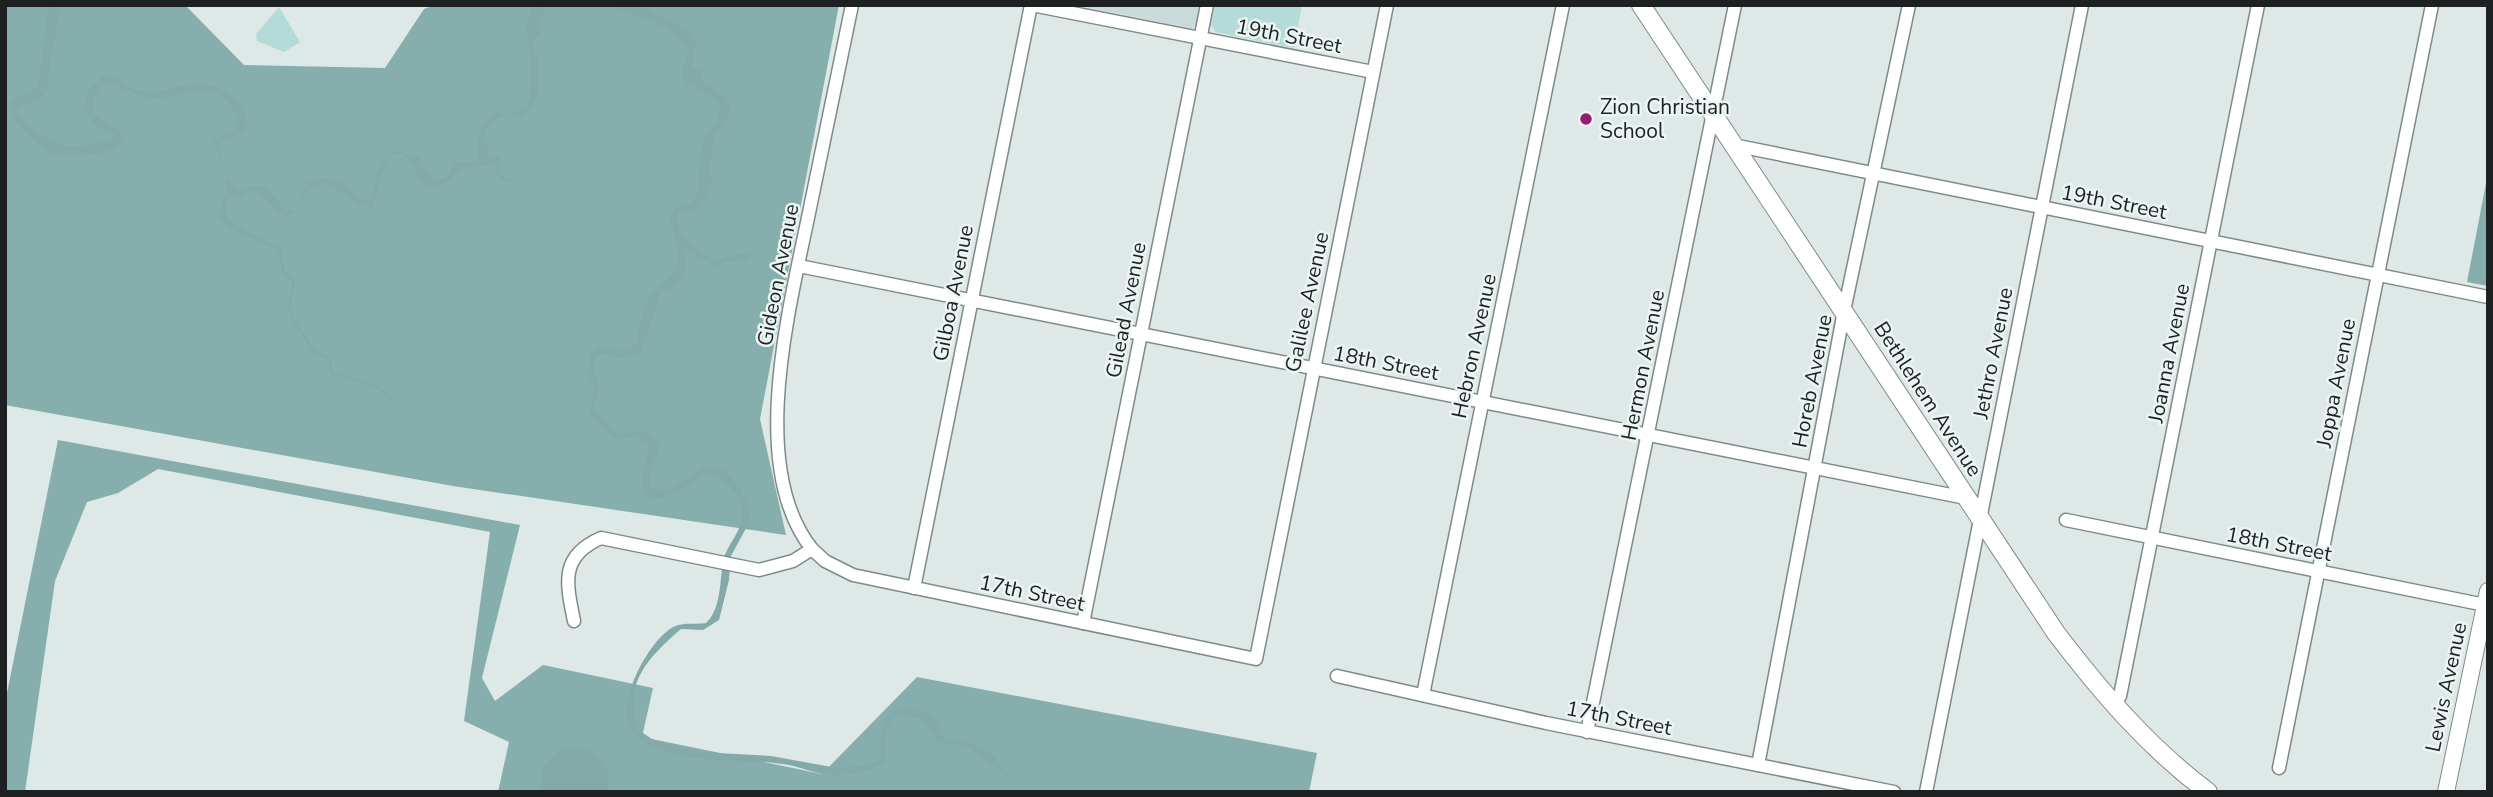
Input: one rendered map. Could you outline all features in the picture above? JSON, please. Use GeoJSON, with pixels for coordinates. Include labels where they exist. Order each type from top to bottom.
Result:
{"type":"FeatureCollection","features":[{"type":"Feature","properties":{"kind":"main road","name":"Bethlehem Avenue"},"geometry":{"type":"LineString","coordinates":[[1641,5],[2056,633],[2113,706],[2154,748],[2208,792]]}},
{"type":"Feature","properties":{"kind":"main road","name":"Lewis Avenue"},"geometry":{"type":"LineString","coordinates":[[2446,792],[2486,598]]}},
{"type":"Feature","properties":{"kind":"street","name":"Gideon Avenue"},"geometry":{"type":"LineString","coordinates":[[811,549],[793,519],[782,476],[778,438],[778,388],[799,266],[852,5]]}},
{"type":"Feature","properties":{"kind":"street","name":"19th Street"},"geometry":{"type":"LineString","coordinates":[[1031,5],[1373,72]]}},
{"type":"Feature","properties":{"kind":"street","name":"Gilboa Avenue"},"geometry":{"type":"LineString","coordinates":[[914,588],[1031,5]]}},
{"type":"Feature","properties":{"kind":"street","name":"Gilead Avenue"},"geometry":{"type":"LineString","coordinates":[[1083,623],[1207,5]]}},
{"type":"Feature","properties":{"kind":"street","name":"Galilee Avenue"},"geometry":{"type":"LineString","coordinates":[[1265,607],[1387,5]]}},
{"type":"Feature","properties":{"kind":"street","name":"Hebron Avenue"},"geometry":{"type":"LineString","coordinates":[[1423,695],[1563,5]]}},
{"type":"Feature","properties":{"kind":"street","name":"Hermon Avenue"},"geometry":{"type":"LineString","coordinates":[[1587,732],[1735,5]]}},
{"type":"Feature","properties":{"kind":"street","name":"Horeb Avenue"},"geometry":{"type":"LineString","coordinates":[[1758,765],[1844,311],[1909,5]]}},
{"type":"Feature","properties":{"kind":"street","name":"Jethro Avenue"},"geometry":{"type":"LineString","coordinates":[[1926,792],[2082,5]]}},
{"type":"Feature","properties":{"kind":"street","name":"Joanna Avenue"},"geometry":{"type":"LineString","coordinates":[[2113,706],[2120,696],[2258,5]]}},
{"type":"Feature","properties":{"kind":"street","name":"Joppa Avenue"},"geometry":{"type":"LineString","coordinates":[[2279,768],[2432,5]]}},
{"type":"Feature","properties":{"kind":"street","name":"19th Street"},"geometry":{"type":"LineString","coordinates":[[1733,145],[1875,171],[2488,297]]}},
{"type":"Feature","properties":{"kind":"street","name":"18th Street"},"geometry":{"type":"LineString","coordinates":[[799,266],[1966,498]]}},
{"type":"Feature","properties":{"kind":"street","name":"18th Street"},"geometry":{"type":"LineString","coordinates":[[2066,520],[2318,571],[2486,598]]}},
{"type":"Feature","properties":{"kind":"street"},"geometry":{"type":"LineString","coordinates":[[574,621],[568,570],[581,547],[601,538],[758,570],[793,561],[811,549]]}},
{"type":"Feature","properties":{"kind":"street","name":"17th Street"},"geometry":{"type":"LineString","coordinates":[[811,549],[841,570],[914,588],[1255,659],[1265,607]]}},
{"type":"Feature","properties":{"kind":"street","name":"17th Street"},"geometry":{"type":"LineString","coordinates":[[1337,676],[1587,732],[1894,792]]}},
{"type":"Feature","properties":{"kind":"shaded area"},"geometry":{"type":"Polygon","coordinates":[[[5,5],[185,5],[244,65],[385,68],[424,9],[434,5],[839,5],[760,419],[786,535],[453,486],[5,405],[5,5]]]}},
{"type":"Feature","properties":{"kind":"shaded area"},"geometry":{"type":"Polygon","coordinates":[[[49,5],[61,5],[49,69],[48,91],[42,98],[20,106],[16,111],[27,124],[43,136],[69,146],[110,142],[113,134],[98,127],[83,110],[87,92],[104,75],[145,92],[202,84],[227,93],[240,105],[248,121],[243,133],[219,143],[223,164],[213,143],[217,137],[233,132],[239,119],[220,96],[210,93],[147,97],[112,85],[101,85],[94,99],[94,113],[124,137],[120,144],[104,152],[56,155],[24,132],[17,123],[11,106],[14,99],[38,86],[49,5]]]}},
{"type":"Feature","properties":{"kind":"shaded area"},"geometry":{"type":"Polygon","coordinates":[[[533,5],[546,5],[540,21],[540,35],[534,38],[533,44],[538,69],[537,95],[530,109],[515,118],[511,113],[527,107],[528,101],[529,55],[525,29],[533,5]]]}},
{"type":"Feature","properties":{"kind":"shaded area"},"geometry":{"type":"Polygon","coordinates":[[[608,5],[638,5],[692,33],[696,43],[692,67],[703,72],[702,81],[705,86],[716,89],[731,103],[725,125],[714,135],[710,168],[712,184],[698,209],[679,214],[680,231],[689,244],[718,261],[739,253],[751,255],[748,261],[728,261],[716,266],[684,249],[686,264],[683,277],[661,293],[641,351],[625,359],[601,353],[595,357],[594,371],[600,387],[594,405],[596,411],[616,434],[644,431],[655,439],[659,448],[648,480],[651,488],[668,490],[703,468],[715,467],[726,471],[740,489],[749,507],[750,521],[731,556],[729,580],[719,620],[703,630],[681,629],[650,660],[636,684],[633,698],[637,729],[655,741],[700,752],[771,756],[837,768],[865,766],[879,760],[881,727],[892,711],[908,708],[934,717],[946,739],[975,744],[989,752],[1007,775],[965,745],[938,743],[923,720],[903,714],[893,717],[887,728],[886,761],[868,770],[837,775],[789,765],[711,760],[672,754],[639,739],[630,728],[628,698],[633,681],[660,637],[683,624],[706,623],[715,610],[723,561],[742,520],[742,512],[741,504],[732,489],[719,479],[704,474],[676,494],[653,499],[645,495],[642,479],[650,445],[636,436],[614,438],[590,415],[594,387],[588,373],[590,355],[600,347],[628,350],[636,345],[646,303],[675,269],[678,247],[671,216],[679,205],[690,203],[697,197],[702,148],[720,112],[718,100],[687,84],[681,74],[688,51],[674,34],[653,22],[608,5]]]}},
{"type":"Feature","properties":{"kind":"shaded area"},"geometry":{"type":"Polygon","coordinates":[[[1075,5],[1201,5],[1197,24],[1192,28],[1075,5]]]}},
{"type":"Feature","properties":{"kind":"shaded area"},"geometry":{"type":"Polygon","coordinates":[[[1215,5],[1302,5],[1294,48],[1216,32],[1211,25],[1215,5]]]}},
{"type":"Feature","properties":{"kind":"shaded area"},"geometry":{"type":"Polygon","coordinates":[[[279,7],[300,42],[284,52],[257,41],[256,34],[279,7]]]}},
{"type":"Feature","properties":{"kind":"shaded area"},"geometry":{"type":"Polygon","coordinates":[[[493,112],[506,114],[487,128],[484,143],[489,150],[486,156],[491,160],[499,155],[500,174],[514,182],[499,178],[493,164],[460,170],[441,187],[428,187],[418,180],[411,161],[399,154],[392,155],[386,162],[373,208],[362,206],[327,185],[319,185],[310,190],[299,202],[305,184],[329,178],[345,185],[358,196],[371,200],[380,168],[394,151],[418,157],[433,180],[447,178],[456,163],[479,161],[479,132],[493,112]]]}},
{"type":"Feature","properties":{"kind":"shaded area"},"geometry":{"type":"Polygon","coordinates":[[[2488,173],[2488,286],[2467,282],[2488,173]]]}},
{"type":"Feature","properties":{"kind":"shaded area"},"geometry":{"type":"Polygon","coordinates":[[[226,177],[240,190],[257,185],[266,187],[286,211],[294,210],[287,218],[257,193],[250,191],[240,198],[231,196],[226,203],[227,218],[258,239],[242,236],[220,220],[226,177]]]}},
{"type":"Feature","properties":{"kind":"shaded area"},"geometry":{"type":"Polygon","coordinates":[[[58,440],[520,525],[482,678],[495,701],[543,665],[653,688],[642,737],[822,774],[917,677],[1317,753],[1309,792],[498,792],[509,742],[464,721],[490,532],[158,469],[118,493],[87,502],[55,581],[25,792],[5,792],[5,703],[58,440]]]}},
{"type":"Feature","properties":{"kind":"shaded area"},"geometry":{"type":"Polygon","coordinates":[[[561,748],[583,749],[598,756],[607,770],[608,792],[540,792],[544,766],[561,748]]]}},
{"type":"Feature","properties":{"kind":"waterway"},"geometry":{"type":"LineString","coordinates":[[255,238],[279,249],[284,273],[294,281],[291,315],[312,350],[330,360],[331,372],[379,388],[392,401]]}},
{"type":"Feature","properties":{"kind":"place","name":"Zion Christian School"},"geometry":{"type":"Point","coordinates":[1586,119]}}]}
